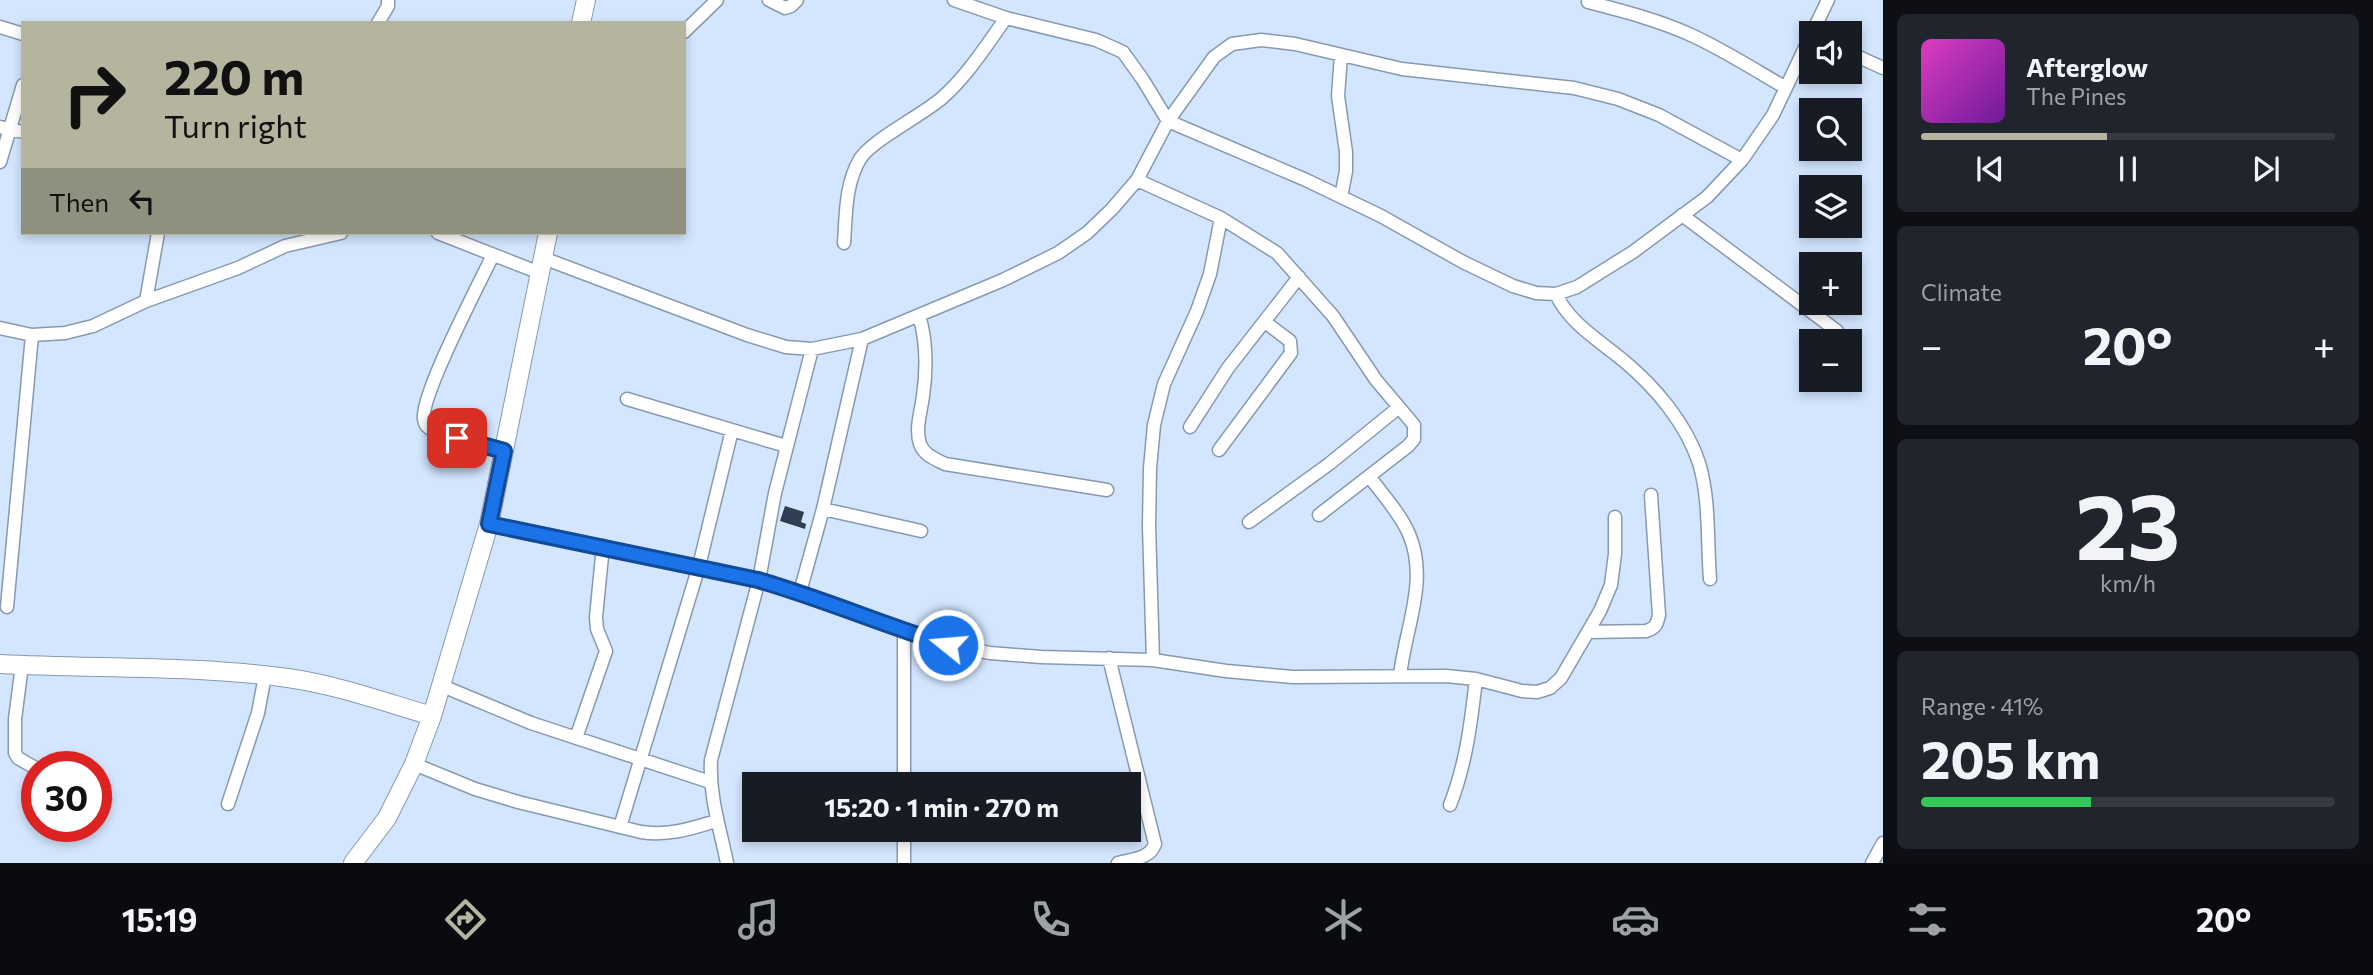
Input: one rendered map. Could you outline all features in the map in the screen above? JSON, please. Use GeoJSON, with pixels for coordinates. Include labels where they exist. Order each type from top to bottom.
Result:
{"type":"FeatureCollection","features":[{"type":"Feature","properties":{"kind":"main road"},"geometry":{"type":"LineString","coordinates":[[581,21],[586,0]]}},
{"type":"Feature","properties":{"kind":"main road"},"geometry":{"type":"LineString","coordinates":[[353,863],[387,818],[414,764],[432,716],[489,524],[548,235]]}},
{"type":"Feature","properties":{"kind":"main road"},"geometry":{"type":"LineString","coordinates":[[0,664],[206,671],[288,678],[352,691],[432,716]]}},
{"type":"Feature","properties":{"kind":"street"},"geometry":{"type":"LineString","coordinates":[[379,21],[388,0]]}},
{"type":"Feature","properties":{"kind":"street"},"geometry":{"type":"LineString","coordinates":[[686,30],[717,0]]}},
{"type":"Feature","properties":{"kind":"street"},"geometry":{"type":"LineString","coordinates":[[769,0],[785,8],[797,0]]}},
{"type":"Feature","properties":{"kind":"street"},"geometry":{"type":"LineString","coordinates":[[954,0],[1006,18],[1096,40],[1123,52],[1168,121],[1341,197],[1513,286],[1536,293],[1556,294],[1577,287],[1707,197],[1742,160],[1773,115],[1799,61]]}},
{"type":"Feature","properties":{"kind":"street"},"geometry":{"type":"LineString","coordinates":[[1818,21],[1828,0]]}},
{"type":"Feature","properties":{"kind":"street"},"geometry":{"type":"LineString","coordinates":[[1588,2],[1652,20],[1690,35],[1729,54],[1786,88]]}},
{"type":"Feature","properties":{"kind":"street"},"geometry":{"type":"LineString","coordinates":[[844,243],[848,195],[854,170],[862,156],[876,143],[914,120],[943,97],[966,73],[1006,18]]}},
{"type":"Feature","properties":{"kind":"street"},"geometry":{"type":"LineString","coordinates":[[0,27],[21,33]]}},
{"type":"Feature","properties":{"kind":"street"},"geometry":{"type":"LineString","coordinates":[[443,235],[493,255],[542,266],[786,347],[811,349],[862,339],[1003,280],[1058,253],[1096,225],[1137,180],[1168,121],[1214,57],[1232,44],[1261,40],[1295,44],[1402,69],[1574,88],[1618,99],[1659,115],[1742,160]]}},
{"type":"Feature","properties":{"kind":"street"},"geometry":{"type":"LineString","coordinates":[[1341,55],[1338,96],[1346,152],[1341,197]]}},
{"type":"Feature","properties":{"kind":"street"},"geometry":{"type":"LineString","coordinates":[[1862,58],[1883,68]]}},
{"type":"Feature","properties":{"kind":"street"},"geometry":{"type":"LineString","coordinates":[[0,162],[21,92]]}},
{"type":"Feature","properties":{"kind":"street"},"geometry":{"type":"LineString","coordinates":[[1137,180],[1221,218],[1277,253],[1333,316],[1398,408],[1414,425],[1414,439],[1319,515]]}},
{"type":"Feature","properties":{"kind":"street"},"geometry":{"type":"LineString","coordinates":[[1682,215],[1834,329]]}},
{"type":"Feature","properties":{"kind":"street"},"geometry":{"type":"LineString","coordinates":[[1153,660],[1149,515],[1154,425],[1164,384],[1197,311],[1210,274],[1221,218]]}},
{"type":"Feature","properties":{"kind":"street"},"geometry":{"type":"LineString","coordinates":[[146,301],[158,235]]}},
{"type":"Feature","properties":{"kind":"street"},"geometry":{"type":"LineString","coordinates":[[285,247],[287,235]]}},
{"type":"Feature","properties":{"kind":"street"},"geometry":{"type":"LineString","coordinates":[[0,328],[32,335],[93,326],[146,301],[238,268],[285,247],[333,235]]}},
{"type":"Feature","properties":{"kind":"street"},"geometry":{"type":"LineString","coordinates":[[493,255],[448,346],[428,398],[424,421],[427,427],[434,431],[504,451]]}},
{"type":"Feature","properties":{"kind":"street"},"geometry":{"type":"LineString","coordinates":[[1190,427],[1222,376],[1265,323],[1298,276]]}},
{"type":"Feature","properties":{"kind":"street"},"geometry":{"type":"LineString","coordinates":[[1556,294],[1562,307],[1573,319],[1626,363],[1663,401],[1687,433],[1699,464],[1705,498],[1710,579]]}},
{"type":"Feature","properties":{"kind":"street"},"geometry":{"type":"LineString","coordinates":[[919,315],[925,337],[926,363],[918,426],[920,446],[929,456],[945,464],[1107,490]]}},
{"type":"Feature","properties":{"kind":"street"},"geometry":{"type":"LineString","coordinates":[[1219,450],[1291,353],[1290,341],[1265,323]]}},
{"type":"Feature","properties":{"kind":"street"},"geometry":{"type":"LineString","coordinates":[[7,607],[32,335]]}},
{"type":"Feature","properties":{"kind":"street"},"geometry":{"type":"LineString","coordinates":[[800,592],[823,509],[862,339]]}},
{"type":"Feature","properties":{"kind":"street"},"geometry":{"type":"LineString","coordinates":[[727,863],[716,821],[710,782],[711,760],[758,580],[786,446],[811,349]]}},
{"type":"Feature","properties":{"kind":"street"},"geometry":{"type":"LineString","coordinates":[[627,399],[786,446]]}},
{"type":"Feature","properties":{"kind":"street"},"geometry":{"type":"LineString","coordinates":[[1249,522],[1329,464],[1398,408]]}},
{"type":"Feature","properties":{"kind":"street"},"geometry":{"type":"LineString","coordinates":[[620,827],[698,566],[732,430]]}},
{"type":"Feature","properties":{"kind":"street"},"geometry":{"type":"LineString","coordinates":[[1369,476],[1407,531],[1416,552],[1418,574],[1415,602],[1405,639],[1400,676]]}},
{"type":"Feature","properties":{"kind":"street"},"geometry":{"type":"LineString","coordinates":[[1588,632],[1646,631],[1657,624],[1659,615],[1651,495]]}},
{"type":"Feature","properties":{"kind":"street"},"geometry":{"type":"LineString","coordinates":[[823,509],[921,531]]}},
{"type":"Feature","properties":{"kind":"street"},"geometry":{"type":"LineString","coordinates":[[489,524],[758,580],[800,592],[948,645],[990,653],[1153,660],[1226,671],[1293,677],[1446,676],[1476,679],[1522,691],[1537,692],[1550,688],[1561,678],[1600,611],[1611,584],[1615,554],[1615,517]]}},
{"type":"Feature","properties":{"kind":"street"},"geometry":{"type":"LineString","coordinates":[[576,738],[606,652],[597,629],[596,617],[603,546]]}},
{"type":"Feature","properties":{"kind":"street"},"geometry":{"type":"LineString","coordinates":[[904,631],[904,772]]}},
{"type":"Feature","properties":{"kind":"street"},"geometry":{"type":"LineString","coordinates":[[1109,658],[1156,844],[1145,856],[1118,863]]}},
{"type":"Feature","properties":{"kind":"street"},"geometry":{"type":"LineString","coordinates":[[21,760],[15,753],[15,719],[22,665]]}},
{"type":"Feature","properties":{"kind":"street"},"geometry":{"type":"LineString","coordinates":[[228,804],[258,713],[264,676]]}},
{"type":"Feature","properties":{"kind":"street"},"geometry":{"type":"LineString","coordinates":[[1450,805],[1468,750],[1476,679]]}},
{"type":"Feature","properties":{"kind":"street"},"geometry":{"type":"LineString","coordinates":[[440,685],[531,723],[710,782]]}},
{"type":"Feature","properties":{"kind":"street"},"geometry":{"type":"LineString","coordinates":[[414,764],[475,789],[518,802],[660,835],[678,833],[716,821]]}},
{"type":"Feature","properties":{"kind":"street"},"geometry":{"type":"LineString","coordinates":[[904,842],[904,863]]}},
{"type":"Feature","properties":{"kind":"street"},"geometry":{"type":"LineString","coordinates":[[1872,863],[1883,843]]}},
{"type":"Feature","properties":{"kind":"building"},"geometry":{"type":"Polygon","coordinates":[[[785,506],[804,512],[801,522],[806,524],[805,529],[780,521],[785,506]]]}},
{"type":"Feature","properties":{"kind":"route"},"geometry":{"type":"LineString","coordinates":[[457,438],[504,451],[489,524],[758,580],[800,592],[948,645]]}}]}
